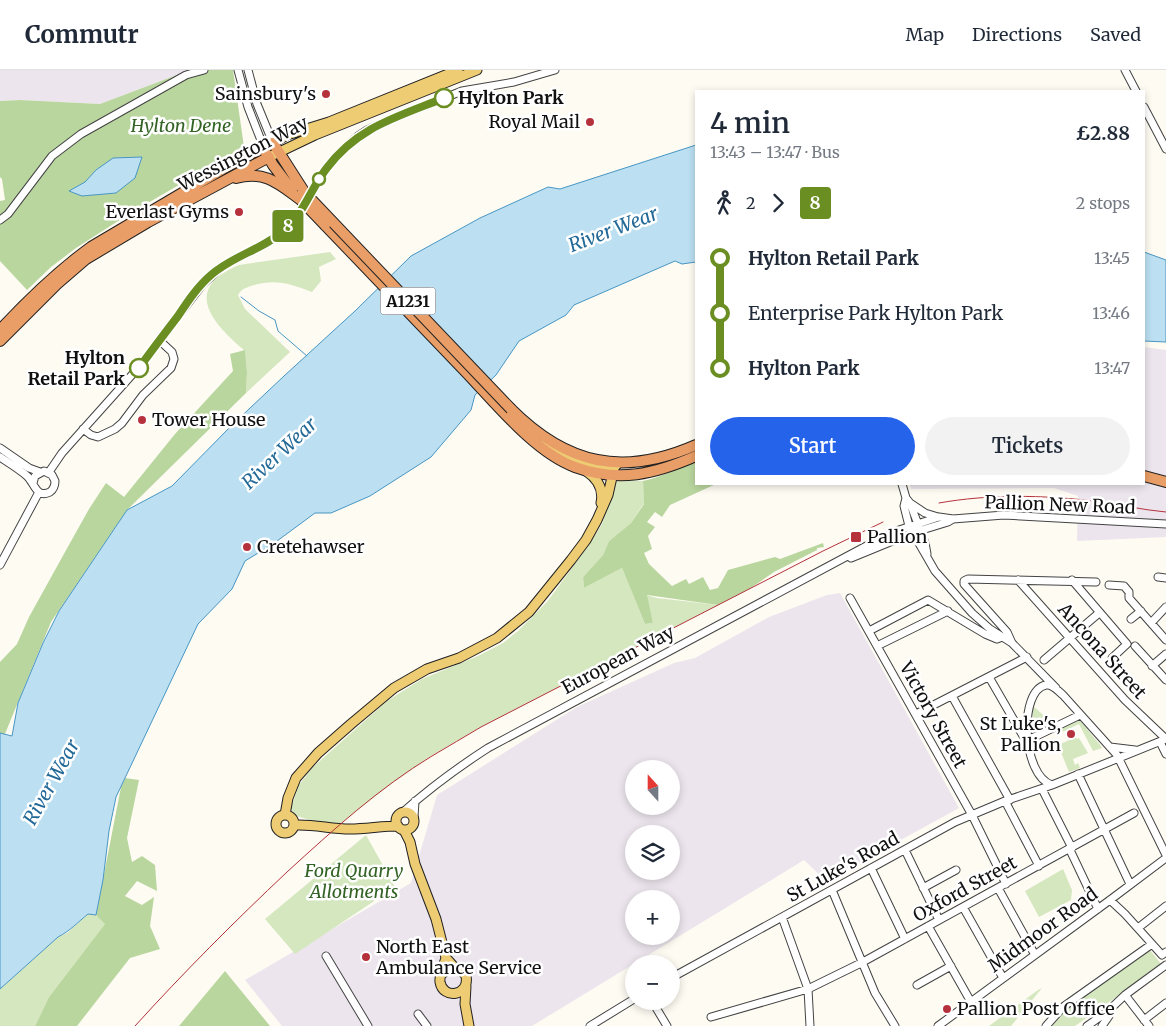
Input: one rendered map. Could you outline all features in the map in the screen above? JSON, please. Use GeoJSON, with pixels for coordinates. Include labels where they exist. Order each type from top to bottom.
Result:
{"type":"FeatureCollection","features":[{"type":"Feature","properties":{"kind":"highway","name":"Wessington Way"},"geometry":{"type":"LineString","coordinates":[[0,341],[57,284],[86,259],[218,183],[271,150]]}},
{"type":"Feature","properties":{"kind":"highway","name":"Wessington Way"},"geometry":{"type":"LineString","coordinates":[[0,330],[44,285],[71,261],[91,247],[238,160],[271,150]]}},
{"type":"Feature","properties":{"kind":"highway","name":"A1231"},"geometry":{"type":"LineString","coordinates":[[271,150],[303,197],[551,455],[586,471],[613,476],[659,471],[695,456]]}},
{"type":"Feature","properties":{"kind":"highway"},"geometry":{"type":"LineString","coordinates":[[218,183],[246,175],[262,176],[272,179],[303,197]]}},
{"type":"Feature","properties":{"kind":"highway","name":"A1231"},"geometry":{"type":"LineString","coordinates":[[508,411],[543,437],[571,452],[600,461],[636,463],[656,460],[695,445]]}},
{"type":"Feature","properties":{"kind":"highway"},"geometry":{"type":"LineString","coordinates":[[1145,476],[1166,482]]}},
{"type":"Feature","properties":{"kind":"highway"},"geometry":{"type":"LineString","coordinates":[[1145,483],[1166,489]]}},
{"type":"Feature","properties":{"kind":"main road","name":"Wessington Way"},"geometry":{"type":"LineString","coordinates":[[271,150],[287,135],[329,122],[458,70]]}},
{"type":"Feature","properties":{"kind":"main road","name":"Wessington Way"},"geometry":{"type":"LineString","coordinates":[[271,150],[315,135],[477,70]]}},
{"type":"Feature","properties":{"kind":"main road"},"geometry":{"type":"LineString","coordinates":[[543,437],[553,449],[581,462],[609,469],[613,476]]}},
{"type":"Feature","properties":{"kind":"main road"},"geometry":{"type":"LineString","coordinates":[[285,815],[288,798],[296,778],[318,753],[394,688],[427,669],[459,658],[497,638],[529,612],[571,560],[594,525],[608,495],[614,468],[618,462]]}},
{"type":"Feature","properties":{"kind":"main road"},"geometry":{"type":"LineString","coordinates":[[586,471],[594,477],[600,486],[602,494],[594,525]]}},
{"type":"Feature","properties":{"kind":"main road"},"geometry":{"type":"LineString","coordinates":[[295,825],[312,824],[348,829],[402,826],[414,824],[414,817],[408,812],[398,814],[402,826],[410,842],[415,864],[442,937],[446,958],[440,983],[443,989],[453,994],[465,1004]]}},
{"type":"Feature","properties":{"kind":"main road"},"geometry":{"type":"LineString","coordinates":[[285,815],[291,817],[295,825],[288,834],[280,832],[276,826],[280,817],[285,815]]}},
{"type":"Feature","properties":{"kind":"main road"},"geometry":{"type":"LineString","coordinates":[[446,958],[455,968],[463,972],[467,980],[465,1004],[469,1026]]}},
{"type":"Feature","properties":{"kind":"main road"},"geometry":{"type":"LineString","coordinates":[[442,974],[446,970],[455,968]]}},
{"type":"Feature","properties":{"kind":"main road"},"geometry":{"type":"LineString","coordinates":[[453,994],[460,992],[466,986]]}},
{"type":"Feature","properties":{"kind":"street"},"geometry":{"type":"LineString","coordinates":[[0,220],[8,214],[52,156],[81,134],[186,75],[204,70]]}},
{"type":"Feature","properties":{"kind":"street"},"geometry":{"type":"LineString","coordinates":[[238,70],[248,107],[271,150]]}},
{"type":"Feature","properties":{"kind":"street"},"geometry":{"type":"LineString","coordinates":[[248,70],[271,150]]}},
{"type":"Feature","properties":{"kind":"street"},"geometry":{"type":"LineString","coordinates":[[49,472],[82,429],[139,368],[193,295],[211,275],[284,231],[300,213],[320,178],[338,154],[367,130],[462,91],[514,82],[554,70]]}},
{"type":"Feature","properties":{"kind":"street"},"geometry":{"type":"LineString","coordinates":[[1125,70],[1135,90]]}},
{"type":"Feature","properties":{"kind":"street"},"geometry":{"type":"LineString","coordinates":[[1145,109],[1166,149]]}},
{"type":"Feature","properties":{"kind":"street"},"geometry":{"type":"LineString","coordinates":[[82,429],[90,435],[98,437],[115,429],[122,423],[143,395],[166,374],[171,368],[174,357],[170,349],[159,340]]}},
{"type":"Feature","properties":{"kind":"street"},"geometry":{"type":"LineString","coordinates":[[0,448],[29,468],[40,472],[49,472]]}},
{"type":"Feature","properties":{"kind":"street"},"geometry":{"type":"LineString","coordinates":[[0,457],[28,477],[39,492],[48,493],[55,485],[54,478],[49,472]]}},
{"type":"Feature","properties":{"kind":"street"},"geometry":{"type":"LineString","coordinates":[[33,483],[35,476],[40,472]]}},
{"type":"Feature","properties":{"kind":"street"},"geometry":{"type":"LineString","coordinates":[[902,485],[926,543],[927,554]]}},
{"type":"Feature","properties":{"kind":"street"},"geometry":{"type":"LineString","coordinates":[[0,565],[39,492]]}},
{"type":"Feature","properties":{"kind":"street"},"geometry":{"type":"LineString","coordinates":[[908,500],[925,513],[940,517]]}},
{"type":"Feature","properties":{"kind":"street"},"geometry":{"type":"LineString","coordinates":[[908,500],[904,506],[911,530],[943,582],[972,613],[990,629],[1012,643],[1027,657],[1119,758],[1166,857]]}},
{"type":"Feature","properties":{"kind":"street","name":"Pallion New Road"},"geometry":{"type":"LineString","coordinates":[[919,526],[940,517],[953,519],[1004,515],[1166,524]]}},
{"type":"Feature","properties":{"kind":"street"},"geometry":{"type":"LineString","coordinates":[[899,530],[906,518]]}},
{"type":"Feature","properties":{"kind":"street","name":"Pallion New Road"},"geometry":{"type":"LineString","coordinates":[[919,526],[948,522],[953,519]]}},
{"type":"Feature","properties":{"kind":"street"},"geometry":{"type":"LineString","coordinates":[[911,530],[919,526]]}},
{"type":"Feature","properties":{"kind":"street","name":"European Way"},"geometry":{"type":"LineString","coordinates":[[402,812],[453,771],[488,748],[899,530],[911,530]]}},
{"type":"Feature","properties":{"kind":"street","name":"European Way"},"geometry":{"type":"LineString","coordinates":[[844,560],[861,555],[911,530]]}},
{"type":"Feature","properties":{"kind":"street"},"geometry":{"type":"LineString","coordinates":[[1012,643],[1007,632],[964,584],[964,581],[968,579],[1096,582]]}},
{"type":"Feature","properties":{"kind":"street","name":"Ancona Street"},"geometry":{"type":"LineString","coordinates":[[1018,580],[1125,700],[1164,740],[1166,754]]}},
{"type":"Feature","properties":{"kind":"street"},"geometry":{"type":"LineString","coordinates":[[1072,580],[1127,644],[1112,658]]}},
{"type":"Feature","properties":{"kind":"street"},"geometry":{"type":"LineString","coordinates":[[1110,585],[1124,586],[1129,592],[1129,598],[1166,640]]}},
{"type":"Feature","properties":{"kind":"street","name":"Victory Street"},"geometry":{"type":"LineString","coordinates":[[850,598],[972,815],[1006,884]]}},
{"type":"Feature","properties":{"kind":"street"},"geometry":{"type":"LineString","coordinates":[[869,630],[928,600],[948,610],[985,634],[997,639],[1002,637]]}},
{"type":"Feature","properties":{"kind":"street"},"geometry":{"type":"LineString","coordinates":[[1151,623],[1166,607]]}},
{"type":"Feature","properties":{"kind":"street"},"geometry":{"type":"LineString","coordinates":[[877,646],[948,610]]}},
{"type":"Feature","properties":{"kind":"street"},"geometry":{"type":"LineString","coordinates":[[1131,619],[1141,611]]}},
{"type":"Feature","properties":{"kind":"street"},"geometry":{"type":"LineString","coordinates":[[1044,660],[1099,613]]}},
{"type":"Feature","properties":{"kind":"street"},"geometry":{"type":"LineString","coordinates":[[1135,646],[1166,680]]}},
{"type":"Feature","properties":{"kind":"street"},"geometry":{"type":"LineString","coordinates":[[1152,666],[1166,654]]}},
{"type":"Feature","properties":{"kind":"street"},"geometry":{"type":"LineString","coordinates":[[916,714],[1027,657]]}},
{"type":"Feature","properties":{"kind":"street"},"geometry":{"type":"LineString","coordinates":[[1028,742],[1028,715],[1033,696],[1042,680],[1040,670]]}},
{"type":"Feature","properties":{"kind":"street"},"geometry":{"type":"LineString","coordinates":[[989,677],[1028,742],[1037,774],[1036,786],[1032,792]]}},
{"type":"Feature","properties":{"kind":"street"},"geometry":{"type":"LineString","coordinates":[[1033,696],[1047,685],[1063,695]]}},
{"type":"Feature","properties":{"kind":"street"},"geometry":{"type":"LineString","coordinates":[[952,696],[1007,800],[1039,866]]}},
{"type":"Feature","properties":{"kind":"street"},"geometry":{"type":"LineString","coordinates":[[1012,714],[1028,715]]}},
{"type":"Feature","properties":{"kind":"street"},"geometry":{"type":"LineString","coordinates":[[1028,742],[1080,715]]}},
{"type":"Feature","properties":{"kind":"street","name":"St Luke's Road"},"geometry":{"type":"LineString","coordinates":[[680,973],[972,815],[1164,740]]}},
{"type":"Feature","properties":{"kind":"street"},"geometry":{"type":"LineString","coordinates":[[1110,747],[1129,751],[1143,749]]}},
{"type":"Feature","properties":{"kind":"street"},"geometry":{"type":"LineString","coordinates":[[1103,764],[1111,757],[1110,747]]}},
{"type":"Feature","properties":{"kind":"street"},"geometry":{"type":"LineString","coordinates":[[1125,769],[1127,759],[1133,753]]}},
{"type":"Feature","properties":{"kind":"street"},"geometry":{"type":"LineString","coordinates":[[1103,764],[1118,763],[1125,769]]}},
{"type":"Feature","properties":{"kind":"street"},"geometry":{"type":"LineString","coordinates":[[1037,774],[1046,783],[1052,785]]}},
{"type":"Feature","properties":{"kind":"street"},"geometry":{"type":"LineString","coordinates":[[1078,774],[1130,884]]}},
{"type":"Feature","properties":{"kind":"street"},"geometry":{"type":"LineString","coordinates":[[1042,789],[1098,909]]}},
{"type":"Feature","properties":{"kind":"street"},"geometry":{"type":"LineString","coordinates":[[414,817],[415,801]]}},
{"type":"Feature","properties":{"kind":"street","name":"Oxford Street"},"geometry":{"type":"LineString","coordinates":[[711,1018],[808,989],[862,963],[1134,813]]}},
{"type":"Feature","properties":{"kind":"street"},"geometry":{"type":"LineString","coordinates":[[905,850],[939,920]]}},
{"type":"Feature","properties":{"kind":"street","name":"Midmoor Road"},"geometry":{"type":"LineString","coordinates":[[938,1026],[1166,857]]}},
{"type":"Feature","properties":{"kind":"street"},"geometry":{"type":"LineString","coordinates":[[871,868],[904,939]]}},
{"type":"Feature","properties":{"kind":"street"},"geometry":{"type":"LineString","coordinates":[[923,888],[956,870]]}},
{"type":"Feature","properties":{"kind":"street"},"geometry":{"type":"LineString","coordinates":[[998,888],[1035,955]]}},
{"type":"Feature","properties":{"kind":"street"},"geometry":{"type":"LineString","coordinates":[[832,890],[875,993],[895,1026]]}},
{"type":"Feature","properties":{"kind":"street"},"geometry":{"type":"LineString","coordinates":[[1110,900],[1164,954]]}},
{"type":"Feature","properties":{"kind":"street"},"geometry":{"type":"LineString","coordinates":[[1138,928],[1166,906]]}},
{"type":"Feature","properties":{"kind":"street"},"geometry":{"type":"LineString","coordinates":[[963,907],[1003,978]]}},
{"type":"Feature","properties":{"kind":"street"},"geometry":{"type":"LineString","coordinates":[[782,917],[808,989],[810,1026]]}},
{"type":"Feature","properties":{"kind":"street"},"geometry":{"type":"LineString","coordinates":[[928,926],[971,1002]]}},
{"type":"Feature","properties":{"kind":"street"},"geometry":{"type":"LineString","coordinates":[[1046,1026],[1063,1007],[1152,944]]}},
{"type":"Feature","properties":{"kind":"street"},"geometry":{"type":"LineString","coordinates":[[326,956],[368,1026]]}},
{"type":"Feature","properties":{"kind":"street"},"geometry":{"type":"LineString","coordinates":[[1087,1026],[1166,964]]}},
{"type":"Feature","properties":{"kind":"street"},"geometry":{"type":"LineString","coordinates":[[917,985],[951,966]]}},
{"type":"Feature","properties":{"kind":"street"},"geometry":{"type":"LineString","coordinates":[[1125,995],[1146,1023],[1166,1003]]}},
{"type":"Feature","properties":{"kind":"street"},"geometry":{"type":"LineString","coordinates":[[590,1026],[625,1005]]}},
{"type":"Feature","properties":{"kind":"street"},"geometry":{"type":"LineString","coordinates":[[657,1010],[667,1026]]}},
{"type":"Feature","properties":{"kind":"street"},"geometry":{"type":"LineString","coordinates":[[1102,1026],[1109,1016],[1107,1012]]}},
{"type":"Feature","properties":{"kind":"street"},"geometry":{"type":"LineString","coordinates":[[418,1014],[427,1026]]}},
{"type":"Feature","properties":{"kind":"shaded area"},"geometry":{"type":"Polygon","coordinates":[[[0,70],[190,70],[100,104],[20,100],[0,101],[0,70]]]}},
{"type":"Feature","properties":{"kind":"shaded area"},"geometry":{"type":"Polygon","coordinates":[[[1145,347],[1166,350],[1166,537],[1077,541],[1078,496],[1054,488],[911,489],[910,485],[1145,485],[1145,347]]]}},
{"type":"Feature","properties":{"kind":"shaded area"},"geometry":{"type":"Polygon","coordinates":[[[840,593],[959,808],[826,881],[804,860],[680,936],[680,890],[625,890],[625,945],[665,945],[648,955],[625,955],[625,969],[532,1026],[282,1026],[245,980],[411,883],[437,795],[577,707],[674,663],[695,658],[769,617],[827,595],[840,593]]]}},
{"type":"Feature","properties":{"kind":"green space","name":"Hylton Dene"},"geometry":{"type":"Polygon","coordinates":[[[190,70],[233,70],[244,147],[129,214],[76,248],[51,267],[27,290],[0,261],[0,201],[5,200],[2,179],[0,177],[0,101],[20,100],[100,104],[190,70]]]}},
{"type":"Feature","properties":{"kind":"green space"},"geometry":{"type":"Polygon","coordinates":[[[330,252],[336,259],[319,267],[321,281],[312,292],[290,285],[270,282],[246,288],[238,295],[245,309],[290,352],[246,393],[245,351],[222,329],[213,317],[208,306],[207,295],[211,284],[221,274],[239,265],[330,252]]]}},
{"type":"Feature","properties":{"kind":"green space"},"geometry":{"type":"Polygon","coordinates":[[[245,350],[246,393],[127,510],[51,622],[0,746],[0,662],[17,644],[29,617],[89,509],[106,483],[124,497],[175,434],[233,371],[230,354],[245,350]]]}},
{"type":"Feature","properties":{"kind":"green space"},"geometry":{"type":"Polygon","coordinates":[[[695,461],[695,485],[714,485],[670,505],[662,517],[655,512],[647,522],[655,527],[648,536],[652,549],[644,553],[649,564],[672,586],[686,579],[689,584],[703,577],[710,590],[718,588],[728,570],[775,557],[780,559],[823,543],[824,547],[817,548],[817,550],[774,572],[751,588],[718,605],[647,595],[653,623],[645,624],[622,568],[584,588],[583,577],[603,555],[609,541],[631,523],[644,504],[643,481],[695,461]]]}},
{"type":"Feature","properties":{"kind":"green space"},"geometry":{"type":"Polygon","coordinates":[[[616,481],[643,481],[644,503],[631,523],[609,541],[603,555],[583,577],[584,588],[622,568],[645,624],[653,623],[646,595],[718,605],[481,727],[431,756],[340,824],[313,821],[297,816],[292,812],[291,808],[299,785],[312,768],[387,701],[422,679],[478,656],[503,643],[547,602],[602,524],[616,481]]]}},
{"type":"Feature","properties":{"kind":"green space"},"geometry":{"type":"Polygon","coordinates":[[[1033,706],[1049,720],[1048,727],[1044,724],[1045,728],[1042,725],[1032,731],[1033,706]]]}},
{"type":"Feature","properties":{"kind":"green space"},"geometry":{"type":"Polygon","coordinates":[[[1078,718],[1102,748],[1093,751],[1079,724],[1058,734],[1056,730],[1078,718]]]}},
{"type":"Feature","properties":{"kind":"green space"},"geometry":{"type":"Polygon","coordinates":[[[1076,737],[1077,739],[1079,738],[1088,753],[1073,759],[1075,765],[1078,763],[1080,768],[1069,772],[1058,745],[1076,737]]]}},
{"type":"Feature","properties":{"kind":"green space"},"geometry":{"type":"Polygon","coordinates":[[[125,778],[139,780],[127,838],[132,862],[142,856],[155,865],[157,891],[137,881],[125,896],[142,905],[154,897],[150,926],[160,949],[130,958],[77,1026],[35,1026],[49,997],[105,924],[96,915],[121,787],[125,778]]]}},
{"type":"Feature","properties":{"kind":"green space","name":"Ford Quarry Allotments"},"geometry":{"type":"Polygon","coordinates":[[[366,835],[395,887],[295,954],[265,919],[366,835]]]}},
{"type":"Feature","properties":{"kind":"green space"},"geometry":{"type":"Polygon","coordinates":[[[1063,869],[1072,890],[1071,900],[1039,917],[1025,891],[1063,869]]]}},
{"type":"Feature","properties":{"kind":"green space"},"geometry":{"type":"Polygon","coordinates":[[[88,914],[96,915],[106,923],[49,997],[35,1026],[0,1026],[0,989],[58,937],[67,933],[88,914]]]}},
{"type":"Feature","properties":{"kind":"green space"},"geometry":{"type":"Polygon","coordinates":[[[1149,949],[1162,965],[1075,1026],[1052,1026],[1063,1012],[1149,949]]]}},
{"type":"Feature","properties":{"kind":"green space"},"geometry":{"type":"Polygon","coordinates":[[[225,971],[270,1026],[179,1026],[225,971]]]}},
{"type":"Feature","properties":{"kind":"green space"},"geometry":{"type":"Polygon","coordinates":[[[1042,988],[1011,1026],[989,1026],[1038,990],[1042,988]]]}},
{"type":"Feature","properties":{"kind":"water","name":"River Wear"},"geometry":{"type":"Polygon","coordinates":[[[695,145],[695,262],[682,264],[675,261],[574,305],[566,315],[519,341],[496,375],[475,395],[471,410],[431,457],[370,496],[331,513],[315,513],[273,544],[245,561],[232,589],[198,624],[116,797],[96,915],[88,914],[58,937],[0,989],[0,733],[12,736],[18,703],[43,643],[59,611],[127,510],[172,486],[232,425],[355,311],[411,256],[480,218],[548,187],[560,189],[695,145]]]}},
{"type":"Feature","properties":{"kind":"water"},"geometry":{"type":"Polygon","coordinates":[[[142,157],[135,178],[116,193],[82,196],[69,191],[85,182],[96,170],[113,158],[142,157]]]}},
{"type":"Feature","properties":{"kind":"water"},"geometry":{"type":"Polygon","coordinates":[[[1145,252],[1166,260],[1166,342],[1145,341],[1145,252]]]}},
{"type":"Feature","properties":{"kind":"waterway"},"geometry":{"type":"LineString","coordinates":[[241,297],[259,311],[275,320],[278,331],[307,356]]}},
{"type":"Feature","properties":{"kind":"tram line"},"geometry":{"type":"LineString","coordinates":[[939,503],[977,498],[1035,497],[1093,501],[1166,512]]}},
{"type":"Feature","properties":{"kind":"tram line"},"geometry":{"type":"LineString","coordinates":[[135,1026],[210,947],[287,872],[357,810],[412,768],[481,727],[883,522]]}},
{"type":"Feature","properties":{"kind":"bus line","name":"8"},"geometry":{"type":"LineString","coordinates":[[139,368],[193,295],[211,275],[284,231],[300,213],[325,170],[338,154],[358,136],[384,122],[444,98]]}},
{"type":"Feature","properties":{"kind":"place","name":"Sainsbury's"},"geometry":{"type":"Point","coordinates":[326,94]}},
{"type":"Feature","properties":{"kind":"place","name":"Hylton Park"},"geometry":{"type":"Point","coordinates":[444,98]}},
{"type":"Feature","properties":{"kind":"place","name":"Royal Mail"},"geometry":{"type":"Point","coordinates":[590,122]}},
{"type":"Feature","properties":{"kind":"place","name":"Everlast Gyms"},"geometry":{"type":"Point","coordinates":[239,212]}},
{"type":"Feature","properties":{"kind":"place","name":"Hylton Retail Park"},"geometry":{"type":"Point","coordinates":[139,368]}},
{"type":"Feature","properties":{"kind":"place","name":"Tower House"},"geometry":{"type":"Point","coordinates":[142,420]}},
{"type":"Feature","properties":{"kind":"place","name":"Pallion"},"geometry":{"type":"Point","coordinates":[856,537]}},
{"type":"Feature","properties":{"kind":"place","name":"Cretehawser"},"geometry":{"type":"Point","coordinates":[247,547]}},
{"type":"Feature","properties":{"kind":"place","name":"St Luke's, Pallion"},"geometry":{"type":"Point","coordinates":[1071,734]}},
{"type":"Feature","properties":{"kind":"place","name":"North East Ambulance Service"},"geometry":{"type":"Point","coordinates":[366,957]}},
{"type":"Feature","properties":{"kind":"place","name":"Pallion Post Office"},"geometry":{"type":"Point","coordinates":[947,1009]}}]}
